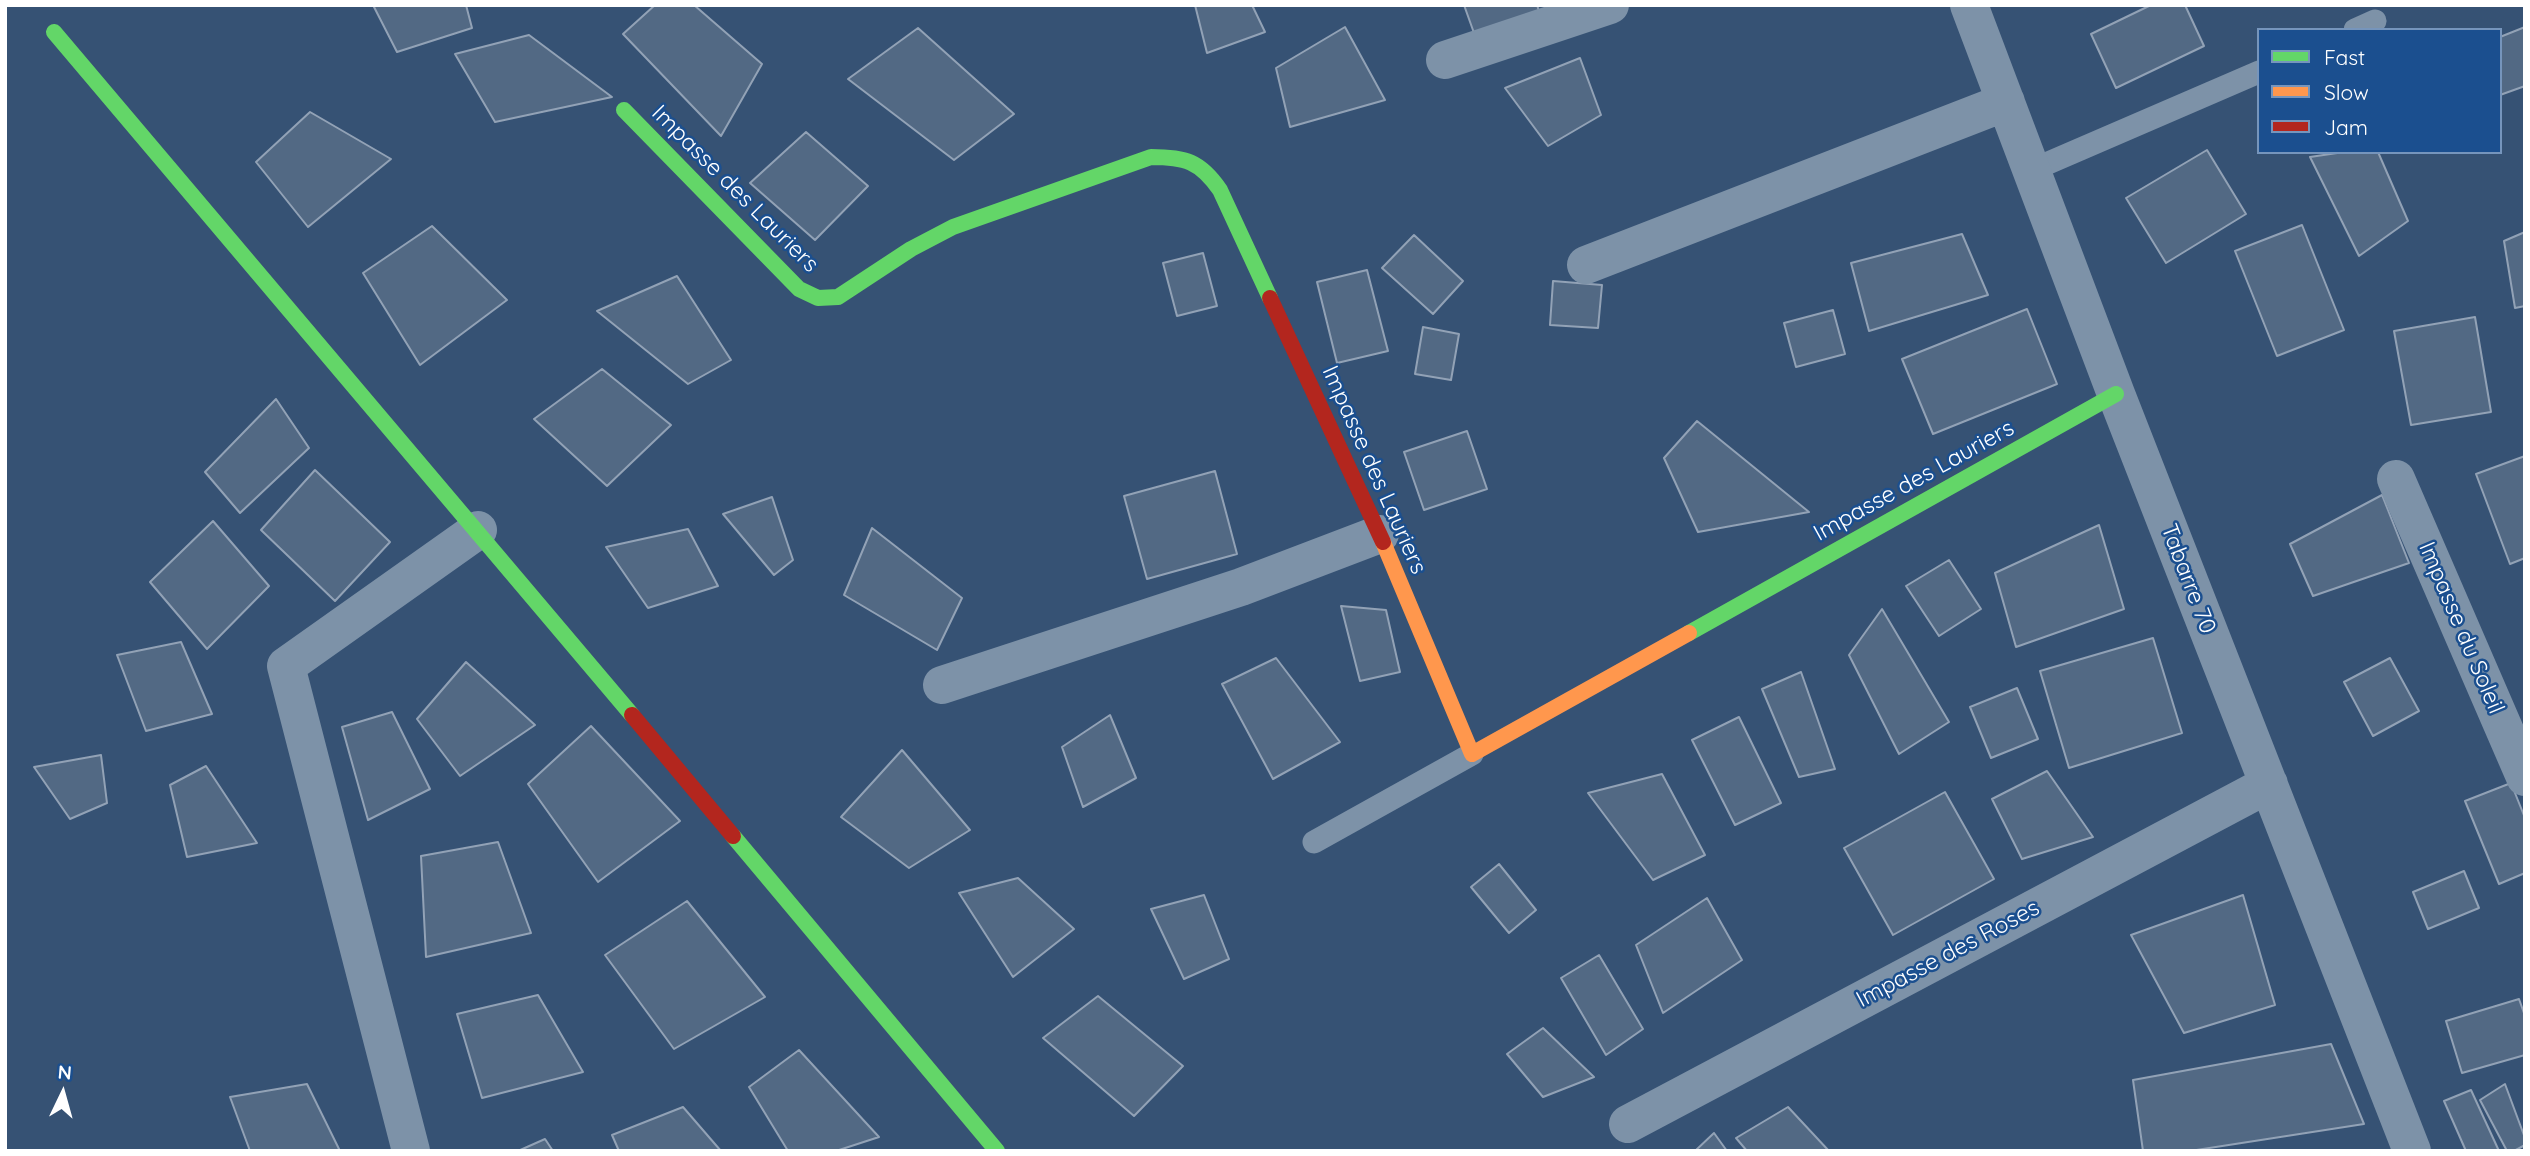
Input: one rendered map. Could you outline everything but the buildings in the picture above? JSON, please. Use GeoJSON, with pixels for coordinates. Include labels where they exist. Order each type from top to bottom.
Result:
{"type":"FeatureCollection","features":[{"type":"Feature","properties":{"kind":"street"},"geometry":{"type":"LineString","coordinates":[[1445,60],[1610,5]]}},
{"type":"Feature","properties":{"kind":"street","name":"Tabarre 70"},"geometry":{"type":"LineString","coordinates":[[1969,5],[2116,394],[2412,1151]]}},
{"type":"Feature","properties":{"kind":"street"},"geometry":{"type":"LineString","coordinates":[[54,32],[478,530],[997,1151]]}},
{"type":"Feature","properties":{"kind":"street"},"geometry":{"type":"LineString","coordinates":[[1586,265],[2006,102]]}},
{"type":"Feature","properties":{"kind":"street","name":"Impasse des Lauriers"},"geometry":{"type":"LineString","coordinates":[[624,110],[799,289],[818,298],[838,297],[911,249],[953,227],[1151,157],[1174,157],[1193,161],[1210,174],[1220,191],[1380,534],[1472,754],[2116,394]]}},
{"type":"Feature","properties":{"kind":"street","name":"Impasse du Soleil"},"geometry":{"type":"LineString","coordinates":[[2396,479],[2525,777]]}},
{"type":"Feature","properties":{"kind":"street"},"geometry":{"type":"LineString","coordinates":[[411,1151],[286,666],[478,530]]}},
{"type":"Feature","properties":{"kind":"street"},"geometry":{"type":"LineString","coordinates":[[942,685],[1241,587],[1380,534]]}},
{"type":"Feature","properties":{"kind":"street","name":"Impasse des Roses"},"geometry":{"type":"LineString","coordinates":[[1628,1124],[2269,784]]}},
{"type":"Feature","properties":{"kind":"lane"},"geometry":{"type":"LineString","coordinates":[[2032,170],[2257,73]]}},
{"type":"Feature","properties":{"kind":"lane"},"geometry":{"type":"LineString","coordinates":[[1314,842],[1472,754]]}},
{"type":"Feature","properties":{"kind":"traffic: fast"},"geometry":{"type":"LineString","coordinates":[[54,32],[632,715]]}},
{"type":"Feature","properties":{"kind":"traffic: fast"},"geometry":{"type":"LineString","coordinates":[[624,110],[799,289],[818,298],[838,297],[911,249],[953,227],[1151,157],[1173,158],[1191,163],[1213,180],[1270,298]]}},
{"type":"Feature","properties":{"kind":"traffic: fast"},"geometry":{"type":"LineString","coordinates":[[1689,633],[2116,394]]}},
{"type":"Feature","properties":{"kind":"traffic: fast"},"geometry":{"type":"LineString","coordinates":[[733,836],[997,1151]]}},
{"type":"Feature","properties":{"kind":"traffic: slow"},"geometry":{"type":"LineString","coordinates":[[1383,542],[1472,754],[1689,633]]}},
{"type":"Feature","properties":{"kind":"traffic: jam"},"geometry":{"type":"LineString","coordinates":[[1270,298],[1383,542]]}},
{"type":"Feature","properties":{"kind":"traffic: jam"},"geometry":{"type":"LineString","coordinates":[[632,715],[733,836]]}}]}
